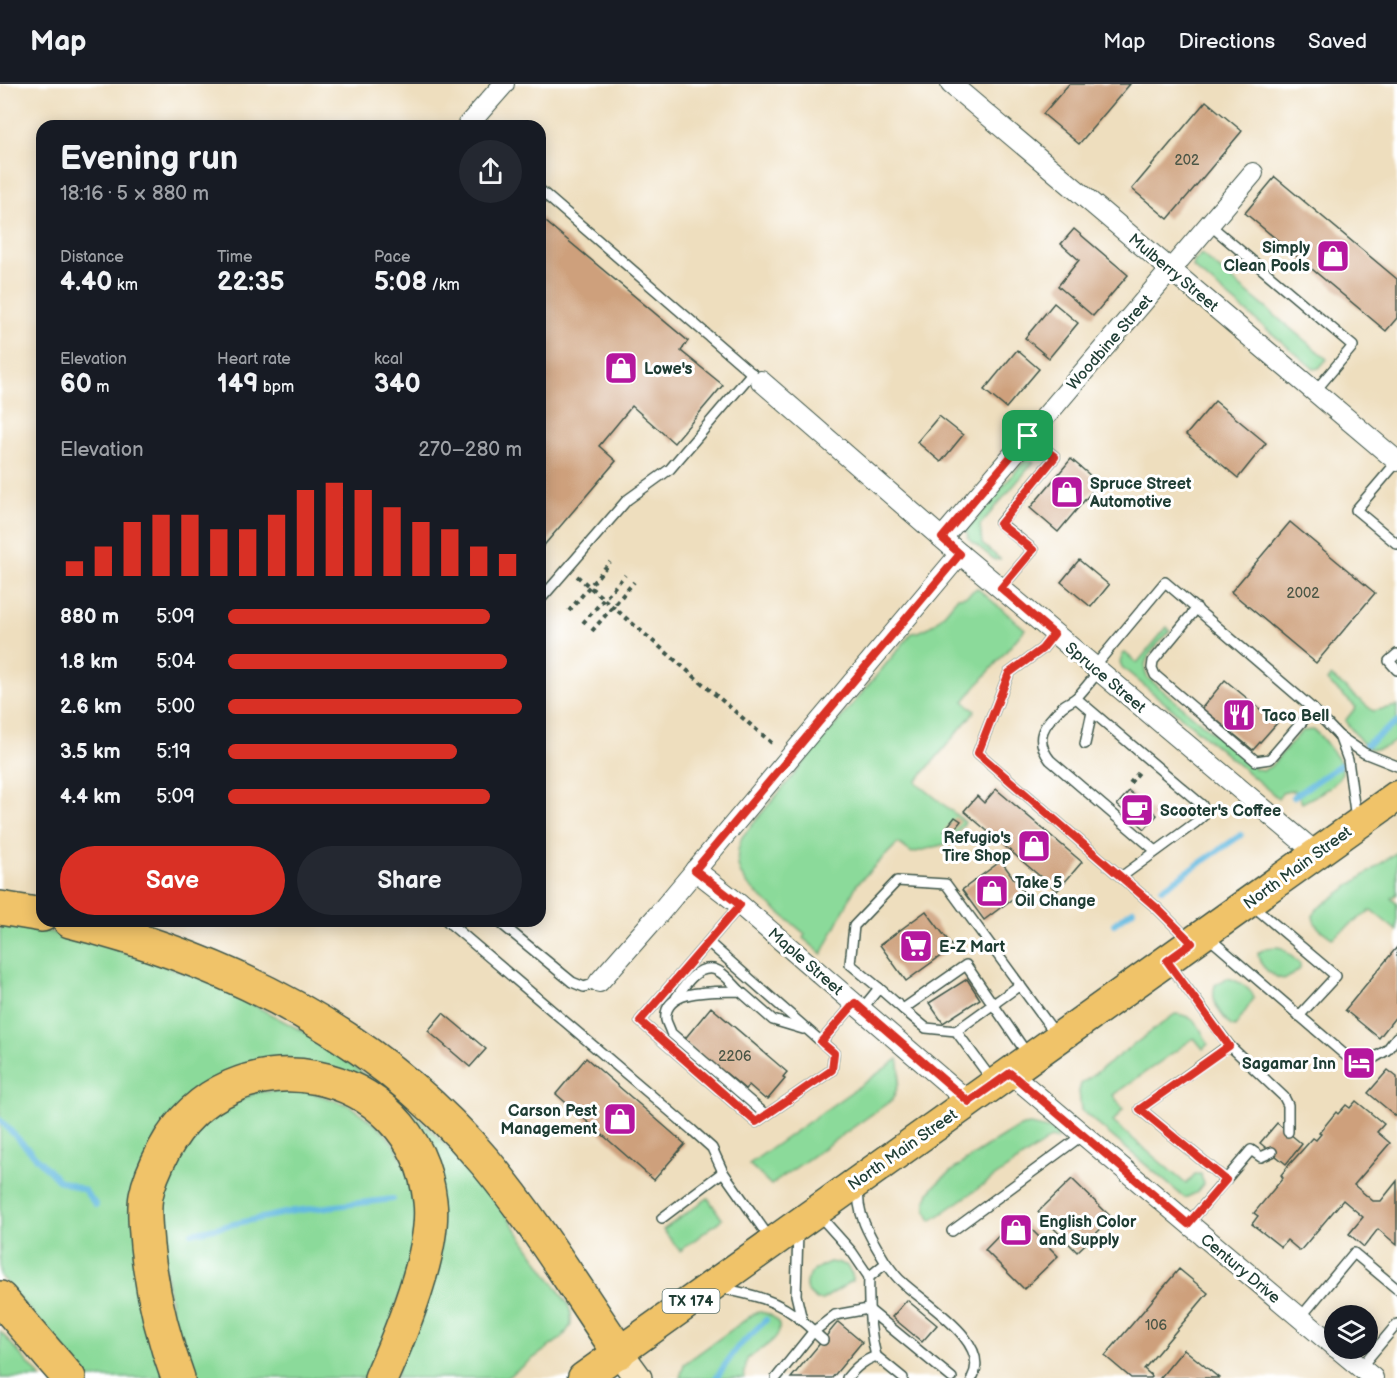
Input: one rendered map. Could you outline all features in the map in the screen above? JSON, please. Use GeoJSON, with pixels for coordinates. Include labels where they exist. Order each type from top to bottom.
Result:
{"type":"FeatureCollection","features":[{"type":"Feature","properties":{"kind":"highway"},"geometry":{"type":"LineString","coordinates":[[0,908],[36,914]]}},
{"type":"Feature","properties":{"kind":"highway"},"geometry":{"type":"LineString","coordinates":[[94,927],[171,951],[277,996],[368,1053],[409,1086],[484,1161],[514,1199],[620,1352]]}},
{"type":"Feature","properties":{"kind":"highway"},"geometry":{"type":"LineString","coordinates":[[178,1378],[156,1306],[150,1268],[145,1224],[146,1197],[154,1168],[168,1142],[185,1118],[206,1100],[230,1086],[255,1077],[282,1073],[310,1076],[341,1085],[372,1100],[397,1123],[426,1174],[430,1202],[430,1226],[424,1255],[409,1310],[381,1378]]}},
{"type":"Feature","properties":{"kind":"highway"},"geometry":{"type":"LineString","coordinates":[[0,1298],[69,1378]]}},
{"type":"Feature","properties":{"kind":"main road","name":"North Main Street"},"geometry":{"type":"LineString","coordinates":[[583,1378],[1397,796]]}},
{"type":"Feature","properties":{"kind":"street"},"geometry":{"type":"LineString","coordinates":[[472,120],[504,84]]}},
{"type":"Feature","properties":{"kind":"street","name":"Mulberry Street"},"geometry":{"type":"LineString","coordinates":[[951,84],[1316,390],[1397,461]]}},
{"type":"Feature","properties":{"kind":"street","name":"Woodbine Street"},"geometry":{"type":"LineString","coordinates":[[942,538],[1253,173]]}},
{"type":"Feature","properties":{"kind":"street","name":"Spruce Street"},"geometry":{"type":"LineString","coordinates":[[757,377],[960,554],[1316,853]]}},
{"type":"Feature","properties":{"kind":"street"},"geometry":{"type":"LineString","coordinates":[[599,982],[960,554]]}},
{"type":"Feature","properties":{"kind":"street","name":"Maple Street"},"geometry":{"type":"LineString","coordinates":[[695,870],[740,905],[969,1102]]}},
{"type":"Feature","properties":{"kind":"street","name":"Century Drive"},"geometry":{"type":"LineString","coordinates":[[1012,1072],[1324,1338]]}},
{"type":"Feature","properties":{"kind":"street"},"geometry":{"type":"LineString","coordinates":[[620,1352],[638,1378]]}},
{"type":"Feature","properties":{"kind":"street","name":"Century Drive"},"geometry":{"type":"LineString","coordinates":[[1349,1359],[1366,1373]]}},
{"type":"Feature","properties":{"kind":"lane"},"geometry":{"type":"LineString","coordinates":[[546,195],[757,377],[670,469],[627,500],[546,593]]}},
{"type":"Feature","properties":{"kind":"lane"},"geometry":{"type":"LineString","coordinates":[[1210,225],[1353,346],[1316,390]]}},
{"type":"Feature","properties":{"kind":"lane"},"geometry":{"type":"LineString","coordinates":[[1001,588],[1033,550],[1000,524],[1055,457],[1028,436]]}},
{"type":"Feature","properties":{"kind":"lane"},"geometry":{"type":"LineString","coordinates":[[1397,461],[1356,510],[1397,544]]}},
{"type":"Feature","properties":{"kind":"lane"},"geometry":{"type":"LineString","coordinates":[[1156,851],[1050,760],[1042,750],[1040,738],[1044,728],[1063,706],[1076,698],[1165,582],[1313,709],[1339,736],[1364,753],[1397,766]]}},
{"type":"Feature","properties":{"kind":"lane"},"geometry":{"type":"LineString","coordinates":[[1197,608],[1153,660],[1152,668],[1155,675],[1256,761],[1270,759],[1313,709]]}},
{"type":"Feature","properties":{"kind":"lane"},"geometry":{"type":"LineString","coordinates":[[1054,634],[1042,649],[1009,673],[978,753],[1158,909],[1299,1016],[1359,1067],[1387,1050],[1397,1037]]}},
{"type":"Feature","properties":{"kind":"lane"},"geometry":{"type":"LineString","coordinates":[[1397,654],[1389,661],[1397,670]]}},
{"type":"Feature","properties":{"kind":"lane"},"geometry":{"type":"LineString","coordinates":[[1076,698],[1202,805],[1205,811],[1203,816],[1121,877]]}},
{"type":"Feature","properties":{"kind":"lane"},"geometry":{"type":"LineString","coordinates":[[1085,744],[1092,712]]}},
{"type":"Feature","properties":{"kind":"lane"},"geometry":{"type":"LineString","coordinates":[[1339,736],[1348,760],[1357,824]]}},
{"type":"Feature","properties":{"kind":"lane"},"geometry":{"type":"LineString","coordinates":[[1012,1072],[956,1030],[926,1028],[850,964],[854,926],[897,881],[946,884],[1058,1038]]}},
{"type":"Feature","properties":{"kind":"lane"},"geometry":{"type":"LineString","coordinates":[[1248,902],[1336,976],[1299,1016]]}},
{"type":"Feature","properties":{"kind":"lane"},"geometry":{"type":"LineString","coordinates":[[708,942],[834,1053],[832,1070],[756,1122],[640,1021],[708,942],[740,905]]}},
{"type":"Feature","properties":{"kind":"lane"},"geometry":{"type":"LineString","coordinates":[[454,927],[712,1148],[723,1172],[772,1242]]}},
{"type":"Feature","properties":{"kind":"lane"},"geometry":{"type":"LineString","coordinates":[[505,927],[572,982],[584,987],[599,982]]}},
{"type":"Feature","properties":{"kind":"lane"},"geometry":{"type":"LineString","coordinates":[[1167,961],[1229,1046],[1284,1097],[1288,1105],[1288,1132]]}},
{"type":"Feature","properties":{"kind":"lane"},"geometry":{"type":"LineString","coordinates":[[903,1009],[966,965],[993,1004],[1012,1072]]}},
{"type":"Feature","properties":{"kind":"lane"},"geometry":{"type":"LineString","coordinates":[[766,1115],[671,1033],[666,1020],[668,1006],[693,976],[713,969],[721,973],[773,1020],[808,1031]]}},
{"type":"Feature","properties":{"kind":"lane"},"geometry":{"type":"LineString","coordinates":[[956,1030],[1020,985]]}},
{"type":"Feature","properties":{"kind":"lane"},"geometry":{"type":"LineString","coordinates":[[821,1042],[879,988]]}},
{"type":"Feature","properties":{"kind":"lane"},"geometry":{"type":"LineString","coordinates":[[676,998],[691,994],[740,991]]}},
{"type":"Feature","properties":{"kind":"lane"},"geometry":{"type":"LineString","coordinates":[[1226,1180],[1140,1109],[1229,1046]]}},
{"type":"Feature","properties":{"kind":"lane"},"geometry":{"type":"LineString","coordinates":[[952,1231],[1084,1134]]}},
{"type":"Feature","properties":{"kind":"lane"},"geometry":{"type":"LineString","coordinates":[[1188,1224],[1251,1150],[1261,1156],[1272,1152]]}},
{"type":"Feature","properties":{"kind":"lane"},"geometry":{"type":"LineString","coordinates":[[662,1218],[723,1172]]}},
{"type":"Feature","properties":{"kind":"lane"},"geometry":{"type":"LineString","coordinates":[[861,1178],[858,1195],[868,1232],[886,1263],[900,1280],[959,1330],[969,1342],[976,1358],[972,1378]]}},
{"type":"Feature","properties":{"kind":"lane"},"geometry":{"type":"LineString","coordinates":[[802,1320],[796,1295],[807,1217],[852,1252],[869,1277],[870,1333],[876,1356],[903,1378]]}},
{"type":"Feature","properties":{"kind":"lane"},"geometry":{"type":"LineString","coordinates":[[1300,1318],[1354,1253],[1397,1289]]}},
{"type":"Feature","properties":{"kind":"lane"},"geometry":{"type":"LineString","coordinates":[[869,1277],[886,1263]]}},
{"type":"Feature","properties":{"kind":"lane"},"geometry":{"type":"LineString","coordinates":[[712,1286],[755,1295],[780,1305],[802,1320],[823,1340]]}},
{"type":"Feature","properties":{"kind":"lane"},"geometry":{"type":"LineString","coordinates":[[776,1378],[813,1332],[835,1315],[868,1310],[952,1378]]}},
{"type":"Feature","properties":{"kind":"lane"},"geometry":{"type":"LineString","coordinates":[[1366,1373],[1397,1324]]}},
{"type":"Feature","properties":{"kind":"lane"},"geometry":{"type":"LineString","coordinates":[[847,1378],[856,1367],[876,1356]]}},
{"type":"Feature","properties":{"kind":"lane"},"geometry":{"type":"LineString","coordinates":[[847,1360],[856,1367]]}},
{"type":"Feature","properties":{"kind":"path"},"geometry":{"type":"LineString","coordinates":[[569,611],[610,562]]}},
{"type":"Feature","properties":{"kind":"path"},"geometry":{"type":"LineString","coordinates":[[583,623],[625,574]]}},
{"type":"Feature","properties":{"kind":"path"},"geometry":{"type":"LineString","coordinates":[[576,576],[773,744]]}},
{"type":"Feature","properties":{"kind":"path"},"geometry":{"type":"LineString","coordinates":[[592,631],[634,582]]}},
{"type":"Feature","properties":{"kind":"green space"},"geometry":{"type":"Polygon","coordinates":[[[1201,254],[1327,359],[1319,368],[1314,369],[1193,267],[1201,254]]]}},
{"type":"Feature","properties":{"kind":"green space"},"geometry":{"type":"Polygon","coordinates":[[[1025,460],[1034,462],[980,525],[982,544],[1000,559],[995,560],[969,539],[966,530],[1025,460]]]}},
{"type":"Feature","properties":{"kind":"green space"},"geometry":{"type":"Polygon","coordinates":[[[977,588],[1025,629],[964,701],[975,711],[916,782],[965,822],[949,843],[912,853],[898,843],[857,884],[822,954],[803,938],[805,934],[746,883],[737,859],[742,837],[912,633],[933,625],[958,597],[966,596],[977,588]]]}},
{"type":"Feature","properties":{"kind":"green space"},"geometry":{"type":"Polygon","coordinates":[[[1167,627],[1170,631],[1147,659],[1145,672],[1148,678],[1256,769],[1264,770],[1270,767],[1302,731],[1313,730],[1323,739],[1341,763],[1342,773],[1339,778],[1328,788],[1302,803],[1294,790],[1282,793],[1278,798],[1122,667],[1120,662],[1123,654],[1125,653],[1137,663],[1167,627]]]}},
{"type":"Feature","properties":{"kind":"green space"},"geometry":{"type":"Polygon","coordinates":[[[1331,676],[1373,711],[1397,706],[1397,740],[1379,749],[1368,748],[1371,743],[1369,741],[1363,744],[1345,721],[1356,707],[1327,681],[1331,676]]]}},
{"type":"Feature","properties":{"kind":"green space"},"geometry":{"type":"Polygon","coordinates":[[[1397,852],[1397,894],[1391,898],[1397,904],[1397,931],[1371,910],[1332,938],[1320,929],[1313,916],[1317,909],[1397,852]]]}},
{"type":"Feature","properties":{"kind":"green space"},"geometry":{"type":"Polygon","coordinates":[[[0,922],[85,939],[209,981],[315,1038],[397,1099],[469,1169],[505,1213],[568,1304],[571,1325],[563,1337],[506,1378],[396,1378],[431,1164],[313,1068],[156,1135],[163,1378],[88,1378],[0,1276],[0,922]]]}},
{"type":"Feature","properties":{"kind":"green space"},"geometry":{"type":"Polygon","coordinates":[[[1266,948],[1282,948],[1300,964],[1300,969],[1286,979],[1277,977],[1268,971],[1259,958],[1258,953],[1266,948]]]}},
{"type":"Feature","properties":{"kind":"green space"},"geometry":{"type":"Polygon","coordinates":[[[1227,978],[1243,985],[1254,998],[1235,1027],[1231,1026],[1220,1012],[1214,997],[1215,985],[1227,978]]]}},
{"type":"Feature","properties":{"kind":"green space"},"geometry":{"type":"Polygon","coordinates":[[[1175,1014],[1192,1019],[1208,1044],[1203,1049],[1194,1038],[1113,1095],[1123,1109],[1113,1122],[1186,1184],[1195,1174],[1201,1174],[1203,1184],[1196,1193],[1185,1198],[1081,1110],[1079,1091],[1081,1084],[1175,1014]]]}},
{"type":"Feature","properties":{"kind":"green space"},"geometry":{"type":"Polygon","coordinates":[[[898,1059],[899,1080],[892,1100],[771,1185],[749,1164],[898,1059]]]}},
{"type":"Feature","properties":{"kind":"green space"},"geometry":{"type":"Polygon","coordinates":[[[304,1090],[351,1106],[383,1131],[397,1148],[415,1190],[418,1236],[374,1378],[189,1378],[176,1343],[155,1196],[201,1119],[258,1092],[304,1090]]]}},
{"type":"Feature","properties":{"kind":"green space"},"geometry":{"type":"Polygon","coordinates":[[[1031,1125],[1056,1131],[1057,1140],[1051,1138],[931,1221],[926,1202],[933,1187],[967,1160],[1005,1135],[1023,1126],[1031,1125]]]}},
{"type":"Feature","properties":{"kind":"green space"},"geometry":{"type":"Polygon","coordinates":[[[708,1198],[722,1219],[680,1251],[663,1230],[708,1198]]]}},
{"type":"Feature","properties":{"kind":"green space"},"geometry":{"type":"Polygon","coordinates":[[[830,1262],[846,1265],[852,1274],[852,1281],[822,1300],[817,1300],[810,1294],[806,1283],[811,1273],[830,1262]]]}},
{"type":"Feature","properties":{"kind":"green space"},"geometry":{"type":"Polygon","coordinates":[[[755,1313],[770,1315],[777,1321],[778,1333],[770,1343],[747,1359],[744,1378],[680,1378],[684,1364],[755,1313]]]}},
{"type":"Feature","properties":{"kind":"green space"},"geometry":{"type":"Polygon","coordinates":[[[0,1331],[41,1378],[0,1378],[0,1331]]]}},
{"type":"Feature","properties":{"kind":"building"},"geometry":{"type":"Polygon","coordinates":[[[1069,84],[1130,84],[1079,144],[1043,114],[1069,84]]]}},
{"type":"Feature","properties":{"kind":"building"},"geometry":{"type":"Polygon","coordinates":[[[1206,101],[1242,131],[1168,219],[1132,189],[1206,101]]]}},
{"type":"Feature","properties":{"kind":"building"},"geometry":{"type":"Polygon","coordinates":[[[1275,177],[1397,279],[1397,318],[1386,331],[1245,213],[1275,177]]]}},
{"type":"Feature","properties":{"kind":"building","name":"Lowe's"},"geometry":{"type":"Polygon","coordinates":[[[546,222],[688,341],[681,351],[723,385],[674,443],[632,406],[599,446],[616,461],[546,543],[546,222]]]}},
{"type":"Feature","properties":{"kind":"building"},"geometry":{"type":"Polygon","coordinates":[[[1074,229],[1128,275],[1093,316],[1058,286],[1079,260],[1061,244],[1074,229]]]}},
{"type":"Feature","properties":{"kind":"building"},"geometry":{"type":"Polygon","coordinates":[[[1054,303],[1078,323],[1049,358],[1025,338],[1054,303]]]}},
{"type":"Feature","properties":{"kind":"building"},"geometry":{"type":"Polygon","coordinates":[[[1017,350],[1039,369],[1006,408],[984,390],[1017,350]]]}},
{"type":"Feature","properties":{"kind":"building"},"geometry":{"type":"Polygon","coordinates":[[[1215,401],[1266,443],[1238,478],[1186,435],[1215,401]]]}},
{"type":"Feature","properties":{"kind":"building"},"geometry":{"type":"Polygon","coordinates":[[[939,416],[963,435],[941,462],[917,442],[939,416]]]}},
{"type":"Feature","properties":{"kind":"building","name":"Spruce Street Automotive"},"geometry":{"type":"Polygon","coordinates":[[[1071,459],[1099,483],[1058,532],[1030,508],[1071,459]]]}},
{"type":"Feature","properties":{"kind":"building"},"geometry":{"type":"Polygon","coordinates":[[[1290,522],[1375,593],[1316,663],[1231,592],[1290,522]]]}},
{"type":"Feature","properties":{"kind":"building"},"geometry":{"type":"Polygon","coordinates":[[[1079,560],[1109,585],[1091,607],[1061,582],[1079,560]]]}},
{"type":"Feature","properties":{"kind":"building","name":"Taco Bell"},"geometry":{"type":"Polygon","coordinates":[[[1225,680],[1277,723],[1253,750],[1202,708],[1225,680]]]}},
{"type":"Feature","properties":{"kind":"building","name":"Refugio's Tire Shop"},"geometry":{"type":"Polygon","coordinates":[[[996,789],[1082,862],[1057,891],[964,811],[977,796],[984,803],[996,789]]]}},
{"type":"Feature","properties":{"kind":"building","name":"Scooter's Coffee"},"geometry":{"type":"Polygon","coordinates":[[[1129,791],[1157,815],[1145,829],[1117,805],[1129,791]]]}},
{"type":"Feature","properties":{"kind":"building"},"geometry":{"type":"Polygon","coordinates":[[[955,817],[961,821],[950,835],[944,831],[955,817]]]}},
{"type":"Feature","properties":{"kind":"building","name":"Take 5 Oil Change"},"geometry":{"type":"Polygon","coordinates":[[[1001,861],[1023,891],[984,920],[962,890],[1001,861]]]}},
{"type":"Feature","properties":{"kind":"building","name":"E-Z Mart"},"geometry":{"type":"Polygon","coordinates":[[[926,911],[953,947],[906,981],[880,945],[926,911]]]}},
{"type":"Feature","properties":{"kind":"building"},"geometry":{"type":"Polygon","coordinates":[[[1397,947],[1397,1015],[1379,1038],[1345,1010],[1397,947]]]}},
{"type":"Feature","properties":{"kind":"building","name":"E-Z Mart"},"geometry":{"type":"Polygon","coordinates":[[[967,979],[980,999],[943,1023],[929,1003],[967,979]]]}},
{"type":"Feature","properties":{"kind":"building"},"geometry":{"type":"Polygon","coordinates":[[[711,1007],[787,1072],[783,1077],[785,1079],[768,1099],[749,1085],[745,1089],[726,1073],[724,1076],[683,1041],[711,1007]]]}},
{"type":"Feature","properties":{"kind":"building"},"geometry":{"type":"Polygon","coordinates":[[[443,1013],[486,1049],[470,1067],[428,1031],[443,1013]]]}},
{"type":"Feature","properties":{"kind":"building","name":"Carson Pest Management"},"geometry":{"type":"Polygon","coordinates":[[[586,1058],[685,1144],[654,1180],[556,1094],[586,1058]]]}},
{"type":"Feature","properties":{"kind":"building"},"geometry":{"type":"Polygon","coordinates":[[[1388,1070],[1397,1077],[1397,1117],[1368,1093],[1388,1070]]]}},
{"type":"Feature","properties":{"kind":"building"},"geometry":{"type":"Polygon","coordinates":[[[1356,1101],[1384,1124],[1377,1132],[1390,1143],[1354,1185],[1373,1201],[1381,1201],[1397,1181],[1397,1245],[1378,1229],[1364,1247],[1349,1234],[1363,1217],[1343,1200],[1300,1251],[1287,1240],[1281,1247],[1252,1224],[1258,1216],[1254,1213],[1283,1178],[1281,1175],[1288,1166],[1313,1138],[1316,1140],[1336,1112],[1338,1114],[1346,1105],[1350,1108],[1356,1101]]]}},
{"type":"Feature","properties":{"kind":"building"},"geometry":{"type":"Polygon","coordinates":[[[1277,1123],[1302,1144],[1286,1164],[1260,1143],[1277,1123]]]}},
{"type":"Feature","properties":{"kind":"building"},"geometry":{"type":"Polygon","coordinates":[[[1072,1179],[1112,1218],[1077,1252],[1038,1212],[1072,1179]]]}},
{"type":"Feature","properties":{"kind":"building"},"geometry":{"type":"Polygon","coordinates":[[[1018,1216],[1058,1256],[1024,1289],[985,1250],[1018,1216]]]}},
{"type":"Feature","properties":{"kind":"building"},"geometry":{"type":"Polygon","coordinates":[[[1179,1269],[1208,1293],[1144,1369],[1152,1376],[1151,1378],[1131,1378],[1105,1356],[1179,1269]]]}},
{"type":"Feature","properties":{"kind":"building"},"geometry":{"type":"Polygon","coordinates":[[[907,1300],[937,1325],[922,1342],[892,1317],[907,1300]]]}},
{"type":"Feature","properties":{"kind":"building"},"geometry":{"type":"Polygon","coordinates":[[[838,1322],[862,1342],[832,1378],[791,1378],[838,1322]]]}},
{"type":"Feature","properties":{"kind":"building"},"geometry":{"type":"Polygon","coordinates":[[[1184,1349],[1219,1378],[1160,1378],[1184,1349]]]}},
{"type":"Feature","properties":{"kind":"waterway"},"geometry":{"type":"LineString","coordinates":[[1366,745],[1397,722]]}},
{"type":"Feature","properties":{"kind":"waterway"},"geometry":{"type":"LineString","coordinates":[[1293,797],[1340,765]]}},
{"type":"Feature","properties":{"kind":"waterway"},"geometry":{"type":"LineString","coordinates":[[1162,889],[1241,835]]}},
{"type":"Feature","properties":{"kind":"waterway"},"geometry":{"type":"LineString","coordinates":[[1114,924],[1133,910]]}},
{"type":"Feature","properties":{"kind":"waterway"},"geometry":{"type":"LineString","coordinates":[[0,1120],[58,1180],[84,1190],[96,1205]]}},
{"type":"Feature","properties":{"kind":"waterway"},"geometry":{"type":"LineString","coordinates":[[192,1233],[294,1211],[393,1199]]}},
{"type":"Feature","properties":{"kind":"waterway"},"geometry":{"type":"LineString","coordinates":[[716,1378],[737,1348],[766,1320]]}},
{"type":"Feature","properties":{"kind":"place","name":"Simply Clean Pools"},"geometry":{"type":"Point","coordinates":[1333,256]}},
{"type":"Feature","properties":{"kind":"place","name":"Lowe's"},"geometry":{"type":"Point","coordinates":[621,368]}},
{"type":"Feature","properties":{"kind":"place","name":"Spruce Street Automotive"},"geometry":{"type":"Point","coordinates":[1067,492]}},
{"type":"Feature","properties":{"kind":"place","name":"Taco Bell"},"geometry":{"type":"Point","coordinates":[1239,715]}},
{"type":"Feature","properties":{"kind":"place","name":"Scooter's Coffee"},"geometry":{"type":"Point","coordinates":[1137,810]}},
{"type":"Feature","properties":{"kind":"place","name":"Refugio's Tire Shop"},"geometry":{"type":"Point","coordinates":[1034,846]}},
{"type":"Feature","properties":{"kind":"place","name":"Take 5 Oil Change"},"geometry":{"type":"Point","coordinates":[992,891]}},
{"type":"Feature","properties":{"kind":"place","name":"E-Z Mart"},"geometry":{"type":"Point","coordinates":[916,946]}},
{"type":"Feature","properties":{"kind":"place","name":"Sagamar Inn"},"geometry":{"type":"Point","coordinates":[1359,1063]}},
{"type":"Feature","properties":{"kind":"place","name":"Carson Pest Management"},"geometry":{"type":"Point","coordinates":[620,1119]}},
{"type":"Feature","properties":{"kind":"place","name":"English Color and Supply"},"geometry":{"type":"Point","coordinates":[1016,1230]}},
{"type":"Feature","properties":{"kind":"route"},"geometry":{"type":"LineString","coordinates":[[1028,436],[1055,457],[1000,524],[1033,550],[1001,588],[1054,634],[1042,649],[1009,673],[978,753],[1158,909],[1192,943],[1167,961],[1229,1046],[1140,1109],[1226,1180],[1188,1224],[1010,1073],[969,1102],[855,1003],[821,1042],[834,1053],[832,1070],[756,1122],[640,1021],[740,905],[695,870],[960,554],[942,538],[1028,436]]}}]}
